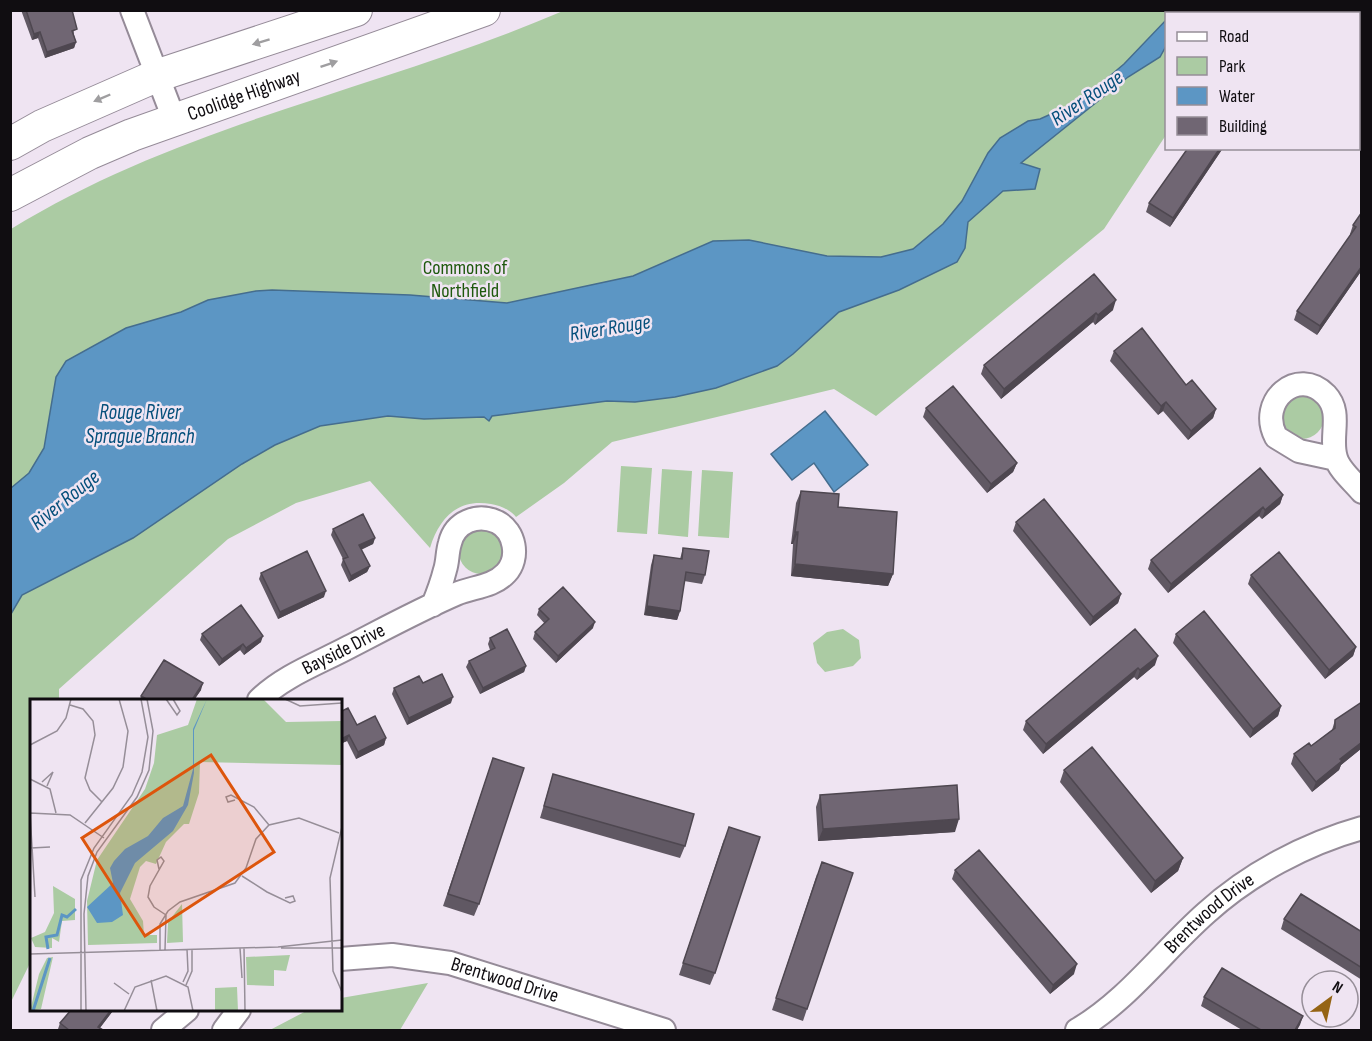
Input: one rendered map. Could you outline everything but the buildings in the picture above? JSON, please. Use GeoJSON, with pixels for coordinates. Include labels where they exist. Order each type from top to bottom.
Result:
{"type":"FeatureCollection","features":[{"type":"Feature","properties":{"kind":"main road"},"geometry":{"type":"LineString","coordinates":[[10,144],[42,126],[156,76],[356,10]]}},
{"type":"Feature","properties":{"kind":"main road","name":"Coolidge Highway"},"geometry":{"type":"LineString","coordinates":[[10,195],[90,153],[174,119],[484,10]]}},
{"type":"Feature","properties":{"kind":"street"},"geometry":{"type":"LineString","coordinates":[[132,10],[174,119]]}},
{"type":"Feature","properties":{"kind":"street"},"geometry":{"type":"LineString","coordinates":[[1336,459],[1362,492]]}},
{"type":"Feature","properties":{"kind":"street","name":"Bayside Drive"},"geometry":{"type":"LineString","coordinates":[[259,699],[293,676],[433,605]]}},
{"type":"Feature","properties":{"kind":"street","name":"Brentwood Drive"},"geometry":{"type":"LineString","coordinates":[[1077,1030],[1134,987],[1206,912],[1230,893],[1259,873],[1304,849],[1362,828]]}},
{"type":"Feature","properties":{"kind":"street","name":"Brentwood Drive"},"geometry":{"type":"LineString","coordinates":[[342,959],[392,955],[450,963],[664,1030]]}},
{"type":"Feature","properties":{"kind":"street"},"geometry":{"type":"LineString","coordinates":[[163,1030],[186,1011]]}},
{"type":"Feature","properties":{"kind":"street"},"geometry":{"type":"LineString","coordinates":[[224,1030],[237,1011]]}},
{"type":"Feature","properties":{"kind":"green space","name":"Commons of Northfield"},"geometry":{"type":"Polygon","coordinates":[[[563,11],[1250,11],[1165,12],[1165,137],[1104,229],[876,416],[834,389],[612,442],[564,483],[516,517],[505,508],[479,503],[469,504],[451,512],[439,528],[430,548],[370,481],[296,503],[228,539],[59,689],[59,699],[30,699],[30,963],[11,1002],[11,229],[76,193],[212,134],[494,38],[563,11]]]}},
{"type":"Feature","properties":{"kind":"green space"},"geometry":{"type":"Polygon","coordinates":[[[1274,11],[1361,11],[1361,69],[1360,12],[1274,11]]]}},
{"type":"Feature","properties":{"kind":"green space"},"geometry":{"type":"Polygon","coordinates":[[[1302,395],[1317,402],[1324,417],[1317,432],[1302,439],[1287,432],[1280,417],[1287,402],[1302,395]]]}},
{"type":"Feature","properties":{"kind":"green space"},"geometry":{"type":"Polygon","coordinates":[[[621,466],[652,468],[647,534],[617,532],[621,466]]]}},
{"type":"Feature","properties":{"kind":"green space"},"geometry":{"type":"Polygon","coordinates":[[[662,469],[692,471],[688,537],[658,534],[662,469]]]}},
{"type":"Feature","properties":{"kind":"green space"},"geometry":{"type":"Polygon","coordinates":[[[702,470],[733,472],[729,538],[698,536],[702,470]]]}},
{"type":"Feature","properties":{"kind":"green space"},"geometry":{"type":"Polygon","coordinates":[[[481,530],[497,536],[503,552],[497,568],[481,574],[465,568],[459,552],[465,536],[481,530]]]}},
{"type":"Feature","properties":{"kind":"green space"},"geometry":{"type":"Polygon","coordinates":[[[843,629],[859,640],[861,658],[853,666],[825,672],[817,663],[813,643],[827,632],[843,629]]]}},
{"type":"Feature","properties":{"kind":"green space"},"geometry":{"type":"Polygon","coordinates":[[[428,983],[400,1030],[270,1030],[306,1011],[342,1011],[342,998],[428,983]]]}},
{"type":"Feature","properties":{"kind":"water","name":"Rouge River Sprague Branch"},"geometry":{"type":"Polygon","coordinates":[[[1165,21],[1165,48],[1160,57],[1128,77],[1021,163],[1040,169],[1035,189],[1003,191],[968,222],[965,248],[957,262],[899,290],[839,312],[777,366],[716,388],[675,397],[635,402],[607,401],[492,416],[489,421],[484,417],[424,419],[388,416],[320,426],[275,445],[242,464],[133,538],[22,595],[11,614],[11,488],[29,473],[44,448],[56,377],[66,361],[126,328],[181,312],[208,300],[256,291],[410,295],[507,303],[633,276],[713,241],[749,240],[827,256],[881,257],[913,249],[943,224],[962,201],[988,153],[1000,138],[1028,121],[1040,119],[1080,101],[1124,64],[1165,21]]]}},
{"type":"Feature","properties":{"kind":"water"},"geometry":{"type":"Polygon","coordinates":[[[825,411],[868,465],[834,492],[814,463],[792,480],[771,454],[825,411]]]}},
{"type":"Feature","properties":{"kind":"water label","name":"River Rouge"},"geometry":{"type":"Point","coordinates":[1087,98]}},
{"type":"Feature","properties":{"kind":"water label","name":"River Rouge"},"geometry":{"type":"Point","coordinates":[610,328]}},
{"type":"Feature","properties":{"kind":"water label","name":"River Rouge"},"geometry":{"type":"Point","coordinates":[65,500]}}]}
